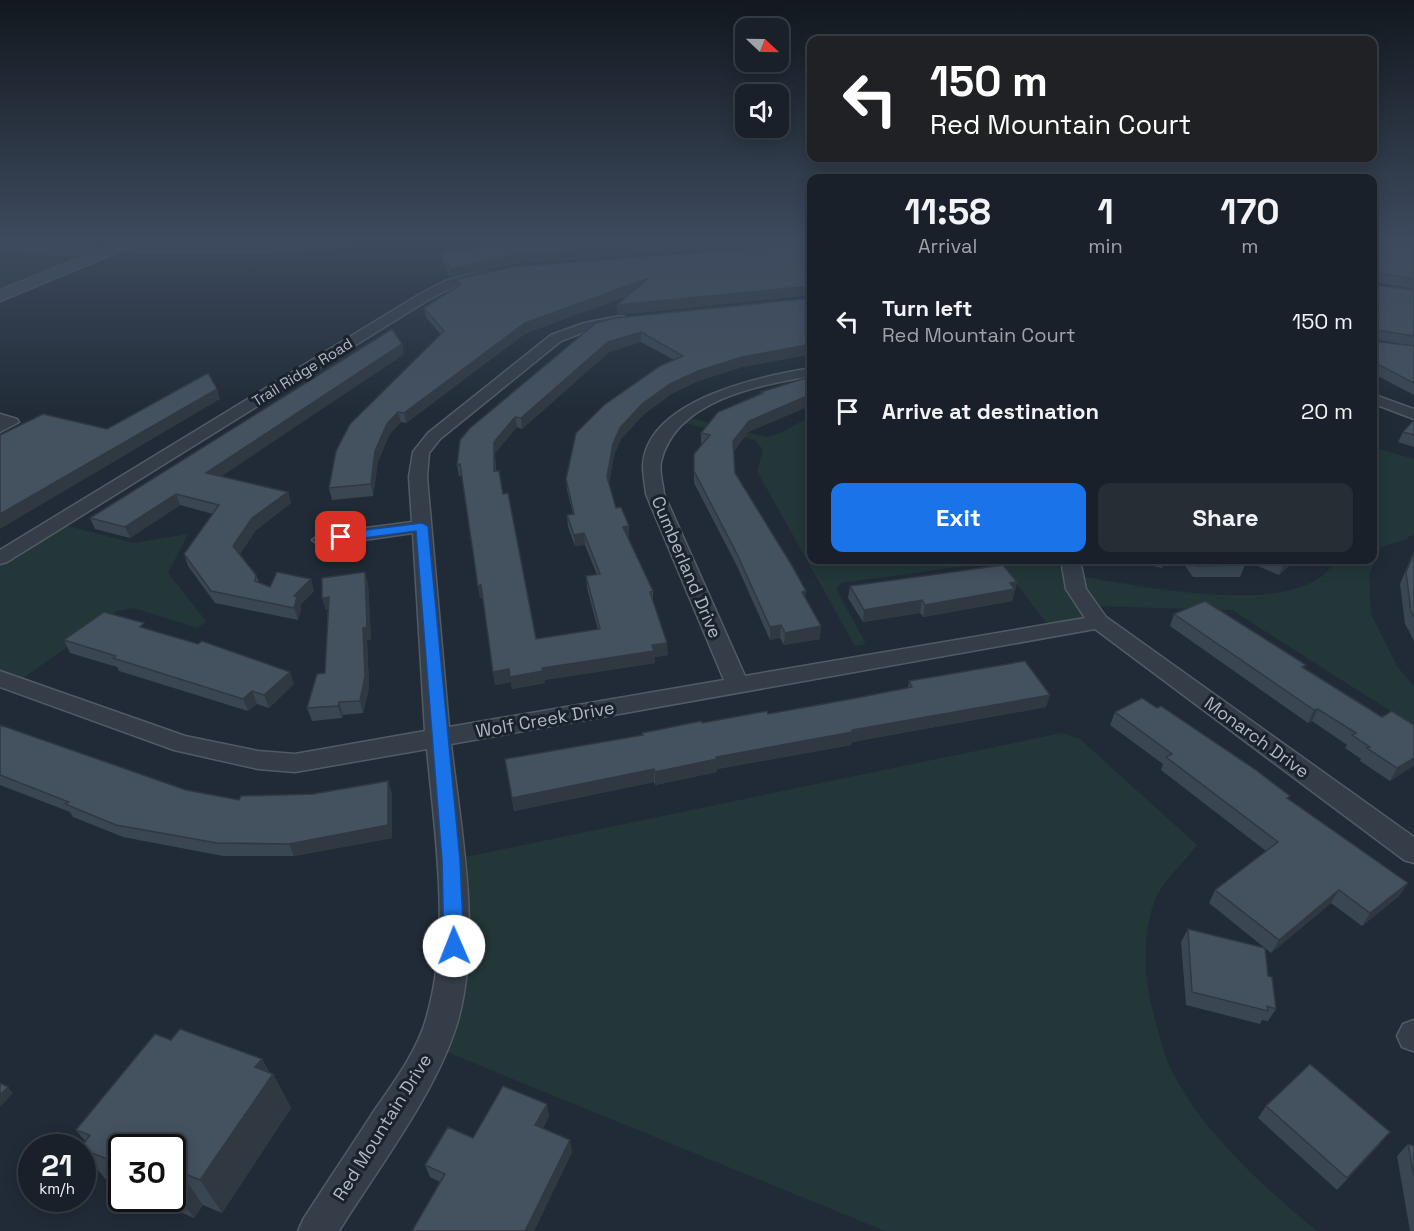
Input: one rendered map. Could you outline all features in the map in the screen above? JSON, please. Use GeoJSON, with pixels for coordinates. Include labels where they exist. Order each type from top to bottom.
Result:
{"type":"FeatureCollection","features":[{"type":"Feature","properties":{"kind":"street","name":"Trail Ridge Road"},"geometry":{"type":"LineString","coordinates":[[0,558],[422,298]]}},
{"type":"Feature","properties":{"kind":"street","name":"Red Mountain Drive"},"geometry":{"type":"LineString","coordinates":[[317,1231],[407,1092],[432,1046],[443,1017],[454,960],[451,860],[438,738],[418,467],[421,452],[428,441],[556,338],[589,326],[641,317]]}},
{"type":"Feature","properties":{"kind":"street","name":"Cumberland Drive"},"geometry":{"type":"LineString","coordinates":[[737,684],[655,494],[651,473],[653,456],[658,442],[672,426],[704,402],[747,385],[807,373]]}},
{"type":"Feature","properties":{"kind":"street"},"geometry":{"type":"LineString","coordinates":[[1377,400],[1414,414]]}},
{"type":"Feature","properties":{"kind":"street"},"geometry":{"type":"LineString","coordinates":[[0,419],[10,422],[0,427]]}},
{"type":"Feature","properties":{"kind":"street"},"geometry":{"type":"LineString","coordinates":[[321,540],[422,526]]}},
{"type":"Feature","properties":{"kind":"street","name":"Monarch Drive"},"geometry":{"type":"LineString","coordinates":[[1072,564],[1076,589],[1099,622],[1414,852]]}},
{"type":"Feature","properties":{"kind":"street","name":"Wolf Creek Drive"},"geometry":{"type":"LineString","coordinates":[[0,679],[207,752],[258,762],[308,762],[737,684],[1099,622]]}},
{"type":"Feature","properties":{"kind":"green space"},"geometry":{"type":"Polygon","coordinates":[[[683,416],[766,437],[807,419],[807,560],[757,471],[763,450],[755,440],[676,421],[683,416]]]}},
{"type":"Feature","properties":{"kind":"green space"},"geometry":{"type":"Polygon","coordinates":[[[1377,448],[1414,459],[1414,533],[1405,540],[1381,547],[1377,556],[1377,448]]]}},
{"type":"Feature","properties":{"kind":"green space"},"geometry":{"type":"Polygon","coordinates":[[[56,523],[134,543],[188,534],[168,573],[206,621],[198,628],[133,608],[117,611],[15,684],[0,679],[0,558],[56,523]]]}},
{"type":"Feature","properties":{"kind":"green space"},"geometry":{"type":"Polygon","coordinates":[[[809,564],[979,564],[841,583],[836,589],[866,644],[855,646],[809,564]]]}},
{"type":"Feature","properties":{"kind":"green space"},"geometry":{"type":"Polygon","coordinates":[[[999,564],[1042,564],[1071,569],[1072,575],[1172,591],[1253,595],[1289,590],[1317,579],[1331,564],[1373,564],[1369,574],[1371,614],[1397,666],[1414,687],[1414,726],[1232,610],[1088,606],[1099,622],[1052,630],[999,564]]]}},
{"type":"Feature","properties":{"kind":"green space"},"geometry":{"type":"Polygon","coordinates":[[[1062,733],[1080,739],[1197,845],[1157,895],[1149,920],[1146,949],[1148,991],[1161,1042],[1169,1065],[1182,1088],[1215,1134],[1234,1156],[1276,1196],[1317,1231],[885,1231],[432,1046],[451,860],[1062,733]]]}},
{"type":"Feature","properties":{"kind":"building"},"geometry":{"type":"Polygon","coordinates":[[[439,298],[593,298],[525,323],[404,413],[398,412],[387,424],[375,451],[371,484],[329,488],[336,451],[350,424],[444,331],[424,308],[439,298]]]}},
{"type":"Feature","properties":{"kind":"building"},"geometry":{"type":"Polygon","coordinates":[[[625,298],[684,298],[617,305],[625,298]]]}},
{"type":"Feature","properties":{"kind":"building"},"geometry":{"type":"Polygon","coordinates":[[[1377,298],[1414,298],[1414,336],[1377,330],[1377,298]]]}},
{"type":"Feature","properties":{"kind":"building"},"geometry":{"type":"Polygon","coordinates":[[[807,299],[807,345],[742,357],[698,371],[670,384],[642,404],[620,428],[613,444],[607,477],[616,508],[621,507],[629,526],[623,527],[653,591],[650,592],[667,643],[652,645],[654,651],[542,668],[543,671],[510,677],[509,669],[493,672],[460,464],[457,465],[460,440],[470,428],[596,323],[615,318],[807,299]],[[641,332],[608,342],[521,418],[515,417],[494,442],[494,471],[499,471],[503,494],[508,493],[536,639],[600,629],[586,576],[600,574],[584,533],[574,535],[567,515],[574,514],[566,479],[576,433],[604,405],[660,366],[683,356],[641,332]]]}},
{"type":"Feature","properties":{"kind":"building"},"geometry":{"type":"Polygon","coordinates":[[[392,329],[402,344],[206,473],[288,492],[252,518],[233,546],[256,575],[255,581],[270,587],[277,572],[311,579],[294,596],[297,597],[294,608],[211,591],[184,554],[219,505],[176,494],[125,527],[90,518],[392,329]]]}},
{"type":"Feature","properties":{"kind":"building"},"geometry":{"type":"Polygon","coordinates":[[[1377,341],[1414,346],[1414,383],[1377,364],[1377,341]]]}},
{"type":"Feature","properties":{"kind":"building"},"geometry":{"type":"Polygon","coordinates":[[[208,373],[217,389],[0,514],[0,435],[43,414],[107,429],[208,373]]]}},
{"type":"Feature","properties":{"kind":"building"},"geometry":{"type":"Polygon","coordinates":[[[807,378],[807,396],[749,421],[733,441],[735,473],[791,564],[806,591],[802,592],[821,626],[785,633],[781,625],[770,627],[737,554],[694,471],[694,454],[710,435],[701,433],[718,412],[763,393],[761,392],[807,378]]]}},
{"type":"Feature","properties":{"kind":"building"},"geometry":{"type":"Polygon","coordinates":[[[1414,420],[1414,435],[1403,432],[1414,420]]]}},
{"type":"Feature","properties":{"kind":"building"},"geometry":{"type":"Polygon","coordinates":[[[1414,553],[1414,617],[1411,612],[1406,572],[1414,553]]]}},
{"type":"Feature","properties":{"kind":"building"},"geometry":{"type":"Polygon","coordinates":[[[1196,564],[1245,565],[1197,566],[1196,564]]]}},
{"type":"Feature","properties":{"kind":"building"},"geometry":{"type":"Polygon","coordinates":[[[1003,565],[1017,582],[1010,583],[1015,589],[925,605],[922,600],[864,610],[850,586],[1003,565]]]}},
{"type":"Feature","properties":{"kind":"building"},"geometry":{"type":"Polygon","coordinates":[[[365,572],[367,627],[363,628],[365,676],[360,701],[339,702],[338,706],[307,708],[317,674],[325,673],[329,597],[322,598],[322,578],[365,572]]]}},
{"type":"Feature","properties":{"kind":"building"},"geometry":{"type":"Polygon","coordinates":[[[1205,601],[1306,665],[1302,667],[1382,717],[1392,711],[1414,725],[1414,758],[1397,768],[1352,735],[1356,733],[1318,709],[1314,710],[1174,614],[1205,601]]]}},
{"type":"Feature","properties":{"kind":"building"},"geometry":{"type":"Polygon","coordinates":[[[104,612],[144,623],[140,627],[198,644],[202,641],[290,672],[264,695],[252,691],[243,699],[64,640],[104,612]]]}},
{"type":"Feature","properties":{"kind":"building"},"geometry":{"type":"Polygon","coordinates":[[[1025,661],[1050,695],[852,730],[853,732],[716,757],[717,759],[655,772],[654,769],[512,798],[505,759],[643,735],[642,733],[701,721],[702,723],[767,711],[768,714],[851,699],[912,687],[909,681],[1025,661]]]}},
{"type":"Feature","properties":{"kind":"building"},"geometry":{"type":"Polygon","coordinates":[[[1142,698],[1157,708],[1161,706],[1256,770],[1290,796],[1287,798],[1408,883],[1370,913],[1339,890],[1279,940],[1215,890],[1278,842],[1166,757],[1172,754],[1115,712],[1142,698]]]}},
{"type":"Feature","properties":{"kind":"building"},"geometry":{"type":"Polygon","coordinates":[[[0,725],[186,790],[239,800],[241,796],[313,794],[388,781],[388,825],[289,844],[217,843],[116,825],[65,804],[69,802],[0,775],[0,725]]]}},
{"type":"Feature","properties":{"kind":"building"},"geometry":{"type":"Polygon","coordinates":[[[1188,929],[1265,948],[1268,976],[1272,977],[1276,1009],[1267,1006],[1268,1011],[1192,992],[1188,929]]]}},
{"type":"Feature","properties":{"kind":"building"},"geometry":{"type":"Polygon","coordinates":[[[180,1029],[262,1059],[255,1067],[273,1074],[200,1180],[186,1174],[186,1134],[108,1134],[108,1159],[96,1155],[96,1134],[76,1130],[155,1034],[171,1040],[180,1029]]]}},
{"type":"Feature","properties":{"kind":"building"},"geometry":{"type":"Polygon","coordinates":[[[1310,1064],[1390,1132],[1347,1178],[1266,1106],[1310,1064]]]}},
{"type":"Feature","properties":{"kind":"building"},"geometry":{"type":"Polygon","coordinates":[[[0,1083],[8,1087],[0,1095],[0,1083]]]}},
{"type":"Feature","properties":{"kind":"building"},"geometry":{"type":"Polygon","coordinates":[[[503,1086],[547,1104],[535,1125],[570,1140],[525,1231],[412,1231],[445,1174],[425,1165],[448,1127],[473,1138],[503,1086]]]}},
{"type":"Feature","properties":{"kind":"building"},"geometry":{"type":"Polygon","coordinates":[[[1408,1144],[1414,1146],[1414,1176],[1408,1144]]]}},
{"type":"Feature","properties":{"kind":"route"},"geometry":{"type":"LineString","coordinates":[[341,537],[422,526],[438,738],[451,860],[454,946]]}}]}
